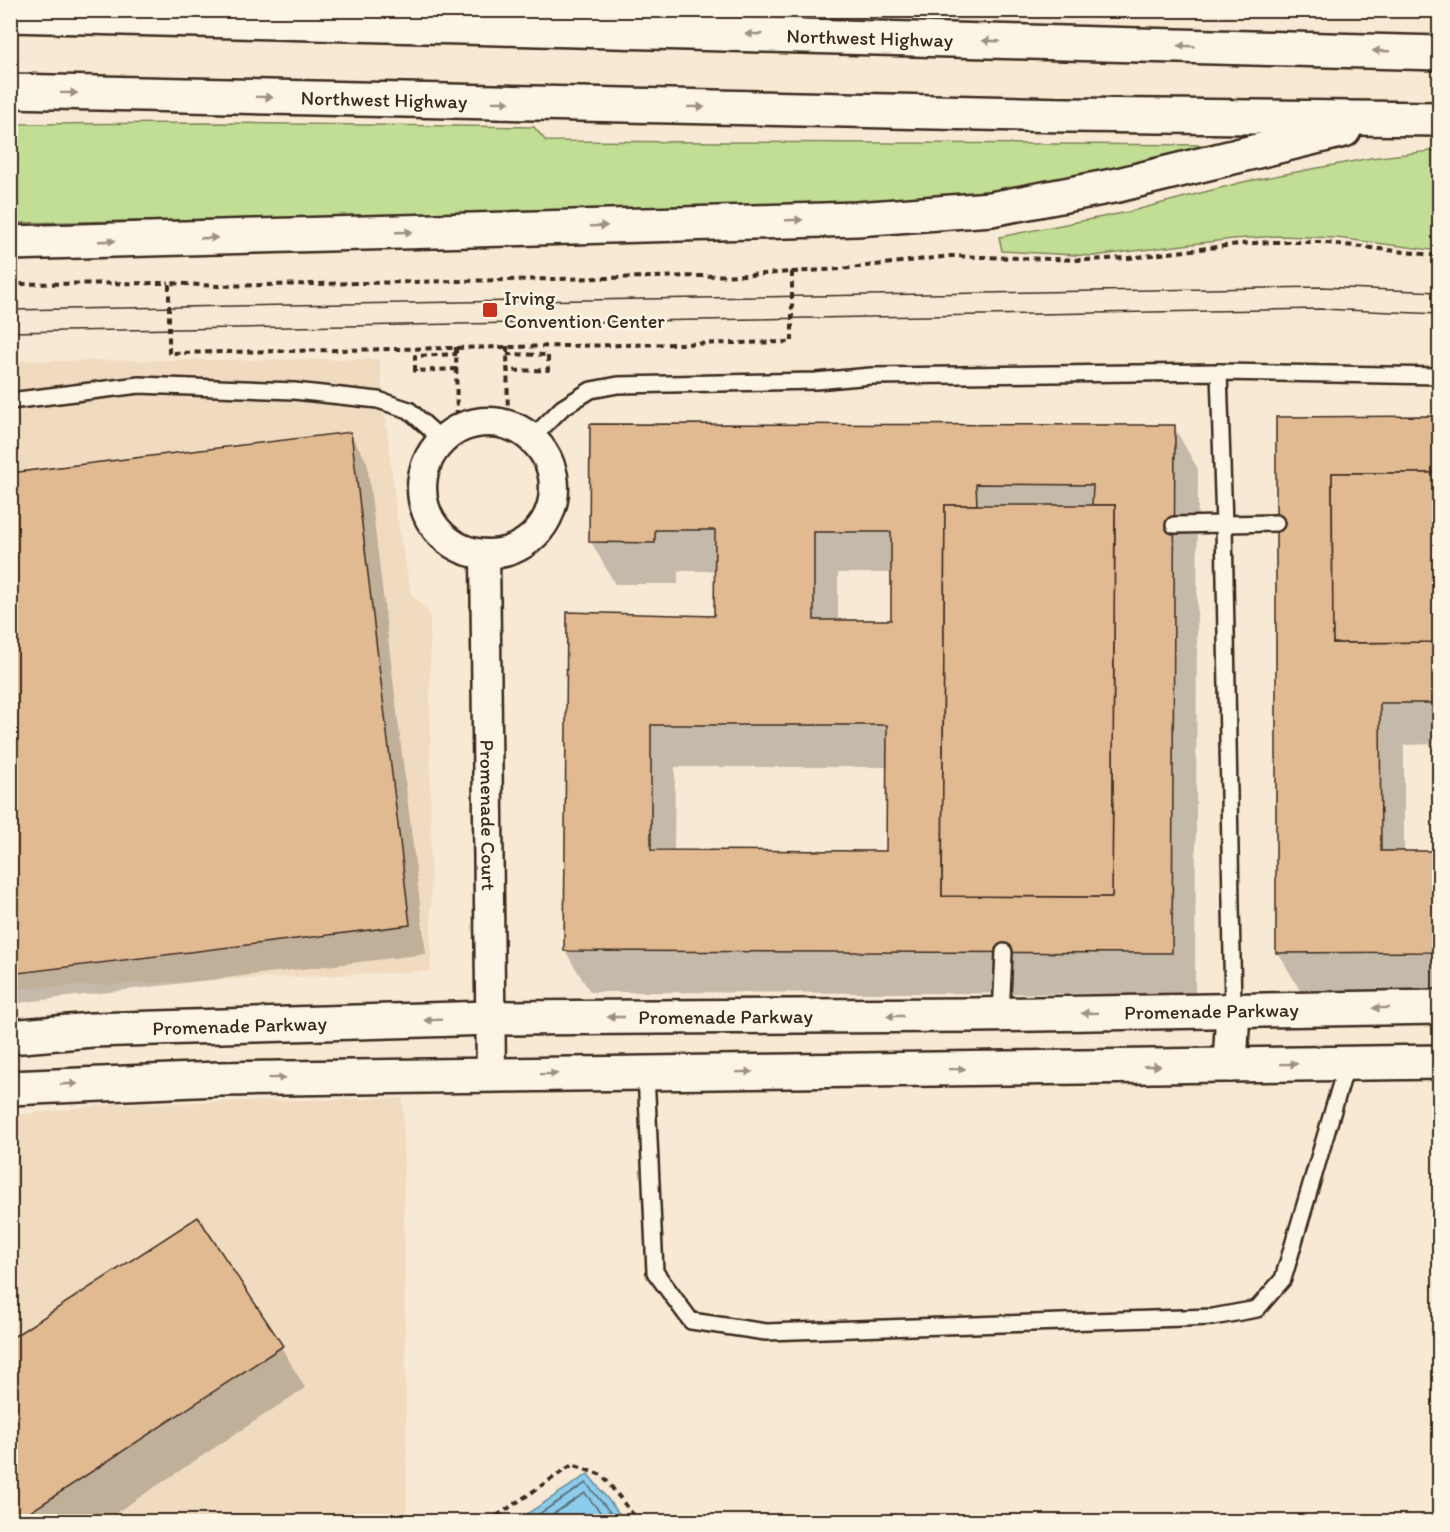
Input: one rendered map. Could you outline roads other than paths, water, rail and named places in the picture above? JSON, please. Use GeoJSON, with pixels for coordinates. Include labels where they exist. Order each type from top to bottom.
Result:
{"type":"FeatureCollection","features":[{"type":"Feature","properties":{"kind":"main road","name":"Northwest Highway"},"geometry":{"type":"LineString","coordinates":[[10,15],[1440,53]]}},
{"type":"Feature","properties":{"kind":"main road","name":"Northwest Highway"},"geometry":{"type":"LineString","coordinates":[[10,91],[1044,115],[1440,119]]}},
{"type":"Feature","properties":{"kind":"main road"},"geometry":{"type":"LineString","coordinates":[[10,243],[857,219],[991,209],[1118,185],[1393,118]]}},
{"type":"Feature","properties":{"kind":"main road","name":"Promenade Parkway"},"geometry":{"type":"LineString","coordinates":[[23,1036],[92,1030],[491,1018],[1001,1015],[1440,1007]]}},
{"type":"Feature","properties":{"kind":"main road"},"geometry":{"type":"LineString","coordinates":[[1230,1065],[1233,1010]]}},
{"type":"Feature","properties":{"kind":"main road"},"geometry":{"type":"LineString","coordinates":[[23,1036],[18,1087],[218,1079],[1440,1062]]}},
{"type":"Feature","properties":{"kind":"street"},"geometry":{"type":"LineString","coordinates":[[483,422],[520,432],[540,446],[551,465],[554,486],[551,508],[542,527],[526,543],[506,552],[485,554],[463,550],[445,538],[430,521],[423,500],[422,478],[429,457],[450,435],[483,422]]}},
{"type":"Feature","properties":{"kind":"street","name":"Promenade Court"},"geometry":{"type":"LineString","coordinates":[[485,554],[490,1075]]}},
{"type":"Feature","properties":{"kind":"lane"},"geometry":{"type":"LineString","coordinates":[[520,432],[591,390],[618,385],[816,381],[871,376],[1219,372],[1440,376]]}},
{"type":"Feature","properties":{"kind":"lane"},"geometry":{"type":"LineString","coordinates":[[1219,372],[1233,1010]]}},
{"type":"Feature","properties":{"kind":"lane"},"geometry":{"type":"LineString","coordinates":[[10,401],[139,385],[294,391],[378,400],[409,410],[450,435]]}},
{"type":"Feature","properties":{"kind":"lane"},"geometry":{"type":"LineString","coordinates":[[1174,525],[1276,523]]}},
{"type":"Feature","properties":{"kind":"lane"},"geometry":{"type":"LineString","coordinates":[[1001,1015],[1004,952]]}},
{"type":"Feature","properties":{"kind":"lane"},"geometry":{"type":"LineString","coordinates":[[646,1073],[655,1272],[691,1321],[766,1332],[1213,1317],[1257,1309],[1283,1279],[1347,1063]]}},
{"type":"Feature","properties":{"kind":"water"},"geometry":{"type":"Polygon","coordinates":[[[588,1474],[625,1521],[516,1521],[588,1474]]]}},
{"type":"Feature","properties":{"kind":"tram line"},"geometry":{"type":"LineString","coordinates":[[10,310],[1321,287],[1440,292]]}},
{"type":"Feature","properties":{"kind":"tram line"},"geometry":{"type":"LineString","coordinates":[[10,332],[1321,309],[1440,314]]}},
{"type":"Feature","properties":{"kind":"place","name":"Irving Convention Center"},"geometry":{"type":"Point","coordinates":[490,310]}}]}
